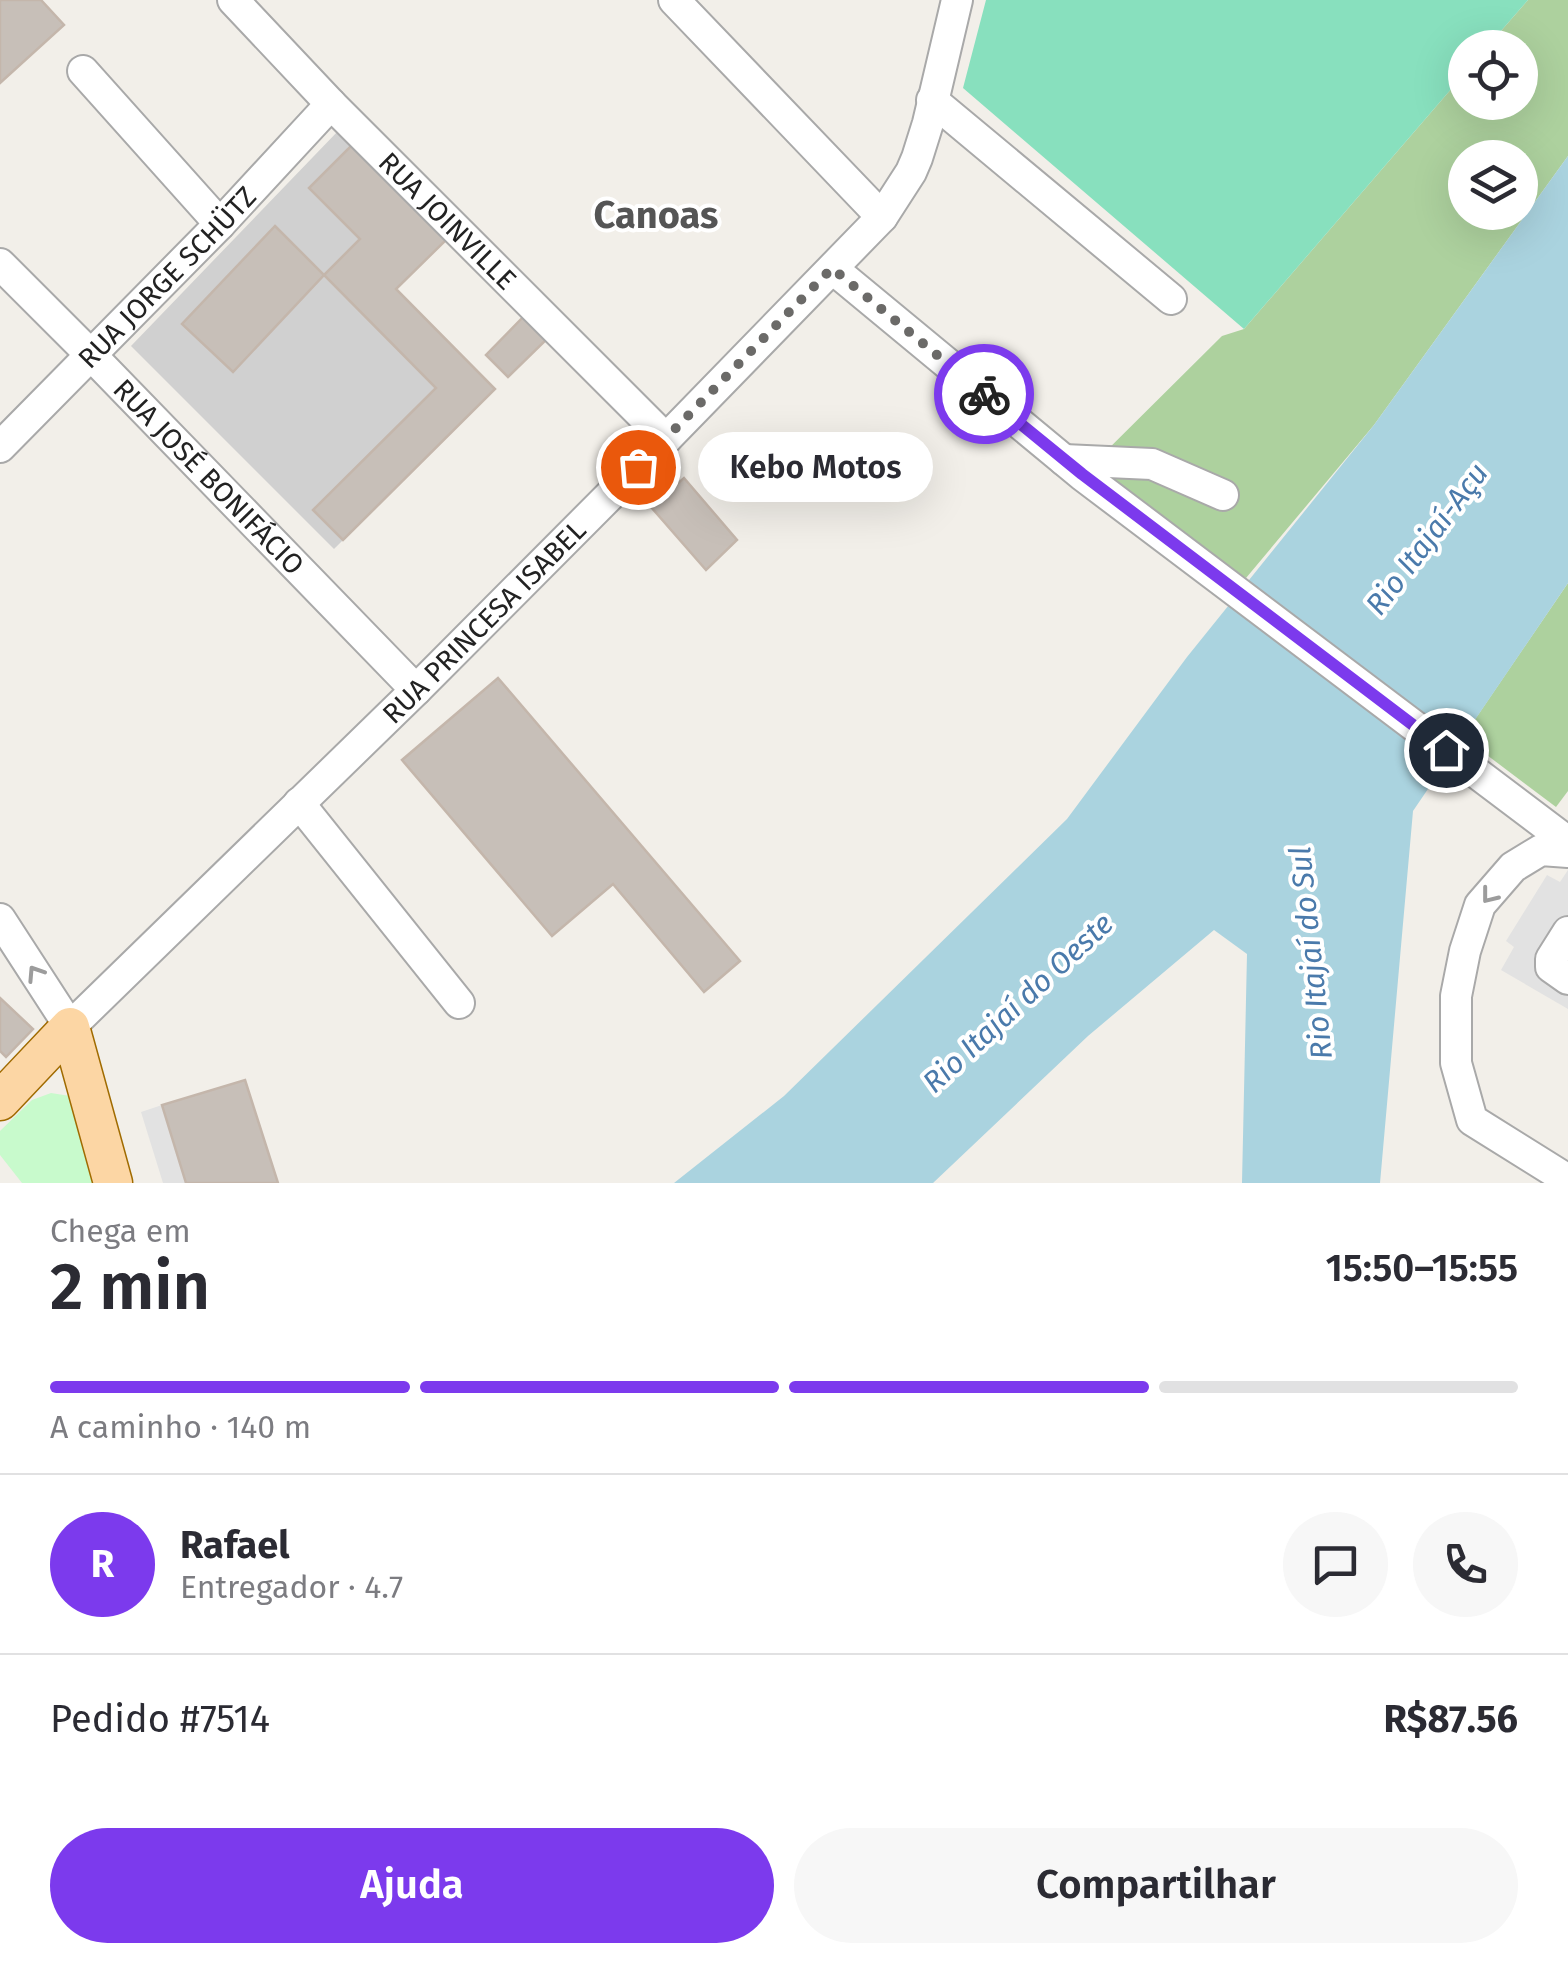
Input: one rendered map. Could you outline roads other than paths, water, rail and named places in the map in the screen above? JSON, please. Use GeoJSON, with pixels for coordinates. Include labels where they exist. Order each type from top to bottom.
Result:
{"type":"FeatureCollection","features":[{"type":"Feature","properties":{"kind":"main road","name":"RUA PRINCESA ISABEL"},"geometry":{"type":"LineString","coordinates":[[0,1101],[70,1028]]}},
{"type":"Feature","properties":{"kind":"main road"},"geometry":{"type":"LineString","coordinates":[[70,1028],[113,1183]]}},
{"type":"Feature","properties":{"kind":"street","name":"RUA JOINVILLE"},"geometry":{"type":"LineString","coordinates":[[233,0],[666,439]]}},
{"type":"Feature","properties":{"kind":"street"},"geometry":{"type":"LineString","coordinates":[[674,0],[882,216]]}},
{"type":"Feature","properties":{"kind":"street","name":"RUA PRINCESA ISABEL"},"geometry":{"type":"LineString","coordinates":[[70,1028],[416,690],[882,216],[911,172],[928,123],[957,0]]}},
{"type":"Feature","properties":{"kind":"street"},"geometry":{"type":"LineString","coordinates":[[82,71],[220,224]]}},
{"type":"Feature","properties":{"kind":"street"},"geometry":{"type":"LineString","coordinates":[[932,100],[1171,299]]}},
{"type":"Feature","properties":{"kind":"street","name":"RUA JORGE SCHÜTZ"},"geometry":{"type":"LineString","coordinates":[[0,446],[220,224],[332,104]]}},
{"type":"Feature","properties":{"kind":"street","name":"RUA JOSÉ BONIFÁCIO"},"geometry":{"type":"LineString","coordinates":[[0,264],[416,690]]}},
{"type":"Feature","properties":{"kind":"street"},"geometry":{"type":"LineString","coordinates":[[832,268],[1073,467],[1568,842]]}},
{"type":"Feature","properties":{"kind":"street"},"geometry":{"type":"LineString","coordinates":[[1073,467],[1152,464],[1223,495]]}},
{"type":"Feature","properties":{"kind":"street"},"geometry":{"type":"LineString","coordinates":[[300,803],[459,1002]]}},
{"type":"Feature","properties":{"kind":"street"},"geometry":{"type":"LineString","coordinates":[[1568,852],[1542,850],[1527,858],[1513,867],[1480,905],[1456,996],[1456,1063],[1472,1120],[1568,1180]]}},
{"type":"Feature","properties":{"kind":"street"},"geometry":{"type":"LineString","coordinates":[[0,918],[70,1028]]}},
{"type":"Feature","properties":{"kind":"street"},"geometry":{"type":"LineString","coordinates":[[1568,932],[1551,959],[1552,967],[1568,978]]}},
{"type":"Feature","properties":{"kind":"water"},"geometry":{"type":"Polygon","coordinates":[[[1568,156],[1568,583],[1413,811],[1380,1183],[1242,1183],[1247,954],[1214,930],[1088,1036],[933,1183],[674,1183],[784,1096],[1067,819],[1187,657],[1374,425],[1515,230],[1538,230],[1538,198],[1568,156]]]}},
{"type":"Feature","properties":{"kind":"place","name":"Kebo Motos"},"geometry":{"type":"Point","coordinates":[638,467]}},
{"type":"Feature","properties":{"kind":"district","name":"Canoas"},"geometry":{"type":"Point","coordinates":[656,215]}},
{"type":"Feature","properties":{"kind":"water label","name":"Rio Itajaí-Açu"},"geometry":{"type":"Point","coordinates":[1427,539]}},
{"type":"Feature","properties":{"kind":"water label","name":"Rio Itajaí do Sul"},"geometry":{"type":"Point","coordinates":[1311,953]}},
{"type":"Feature","properties":{"kind":"water label","name":"Rio Itajaí do Oeste"},"geometry":{"type":"Point","coordinates":[1018,1003]}}]}
